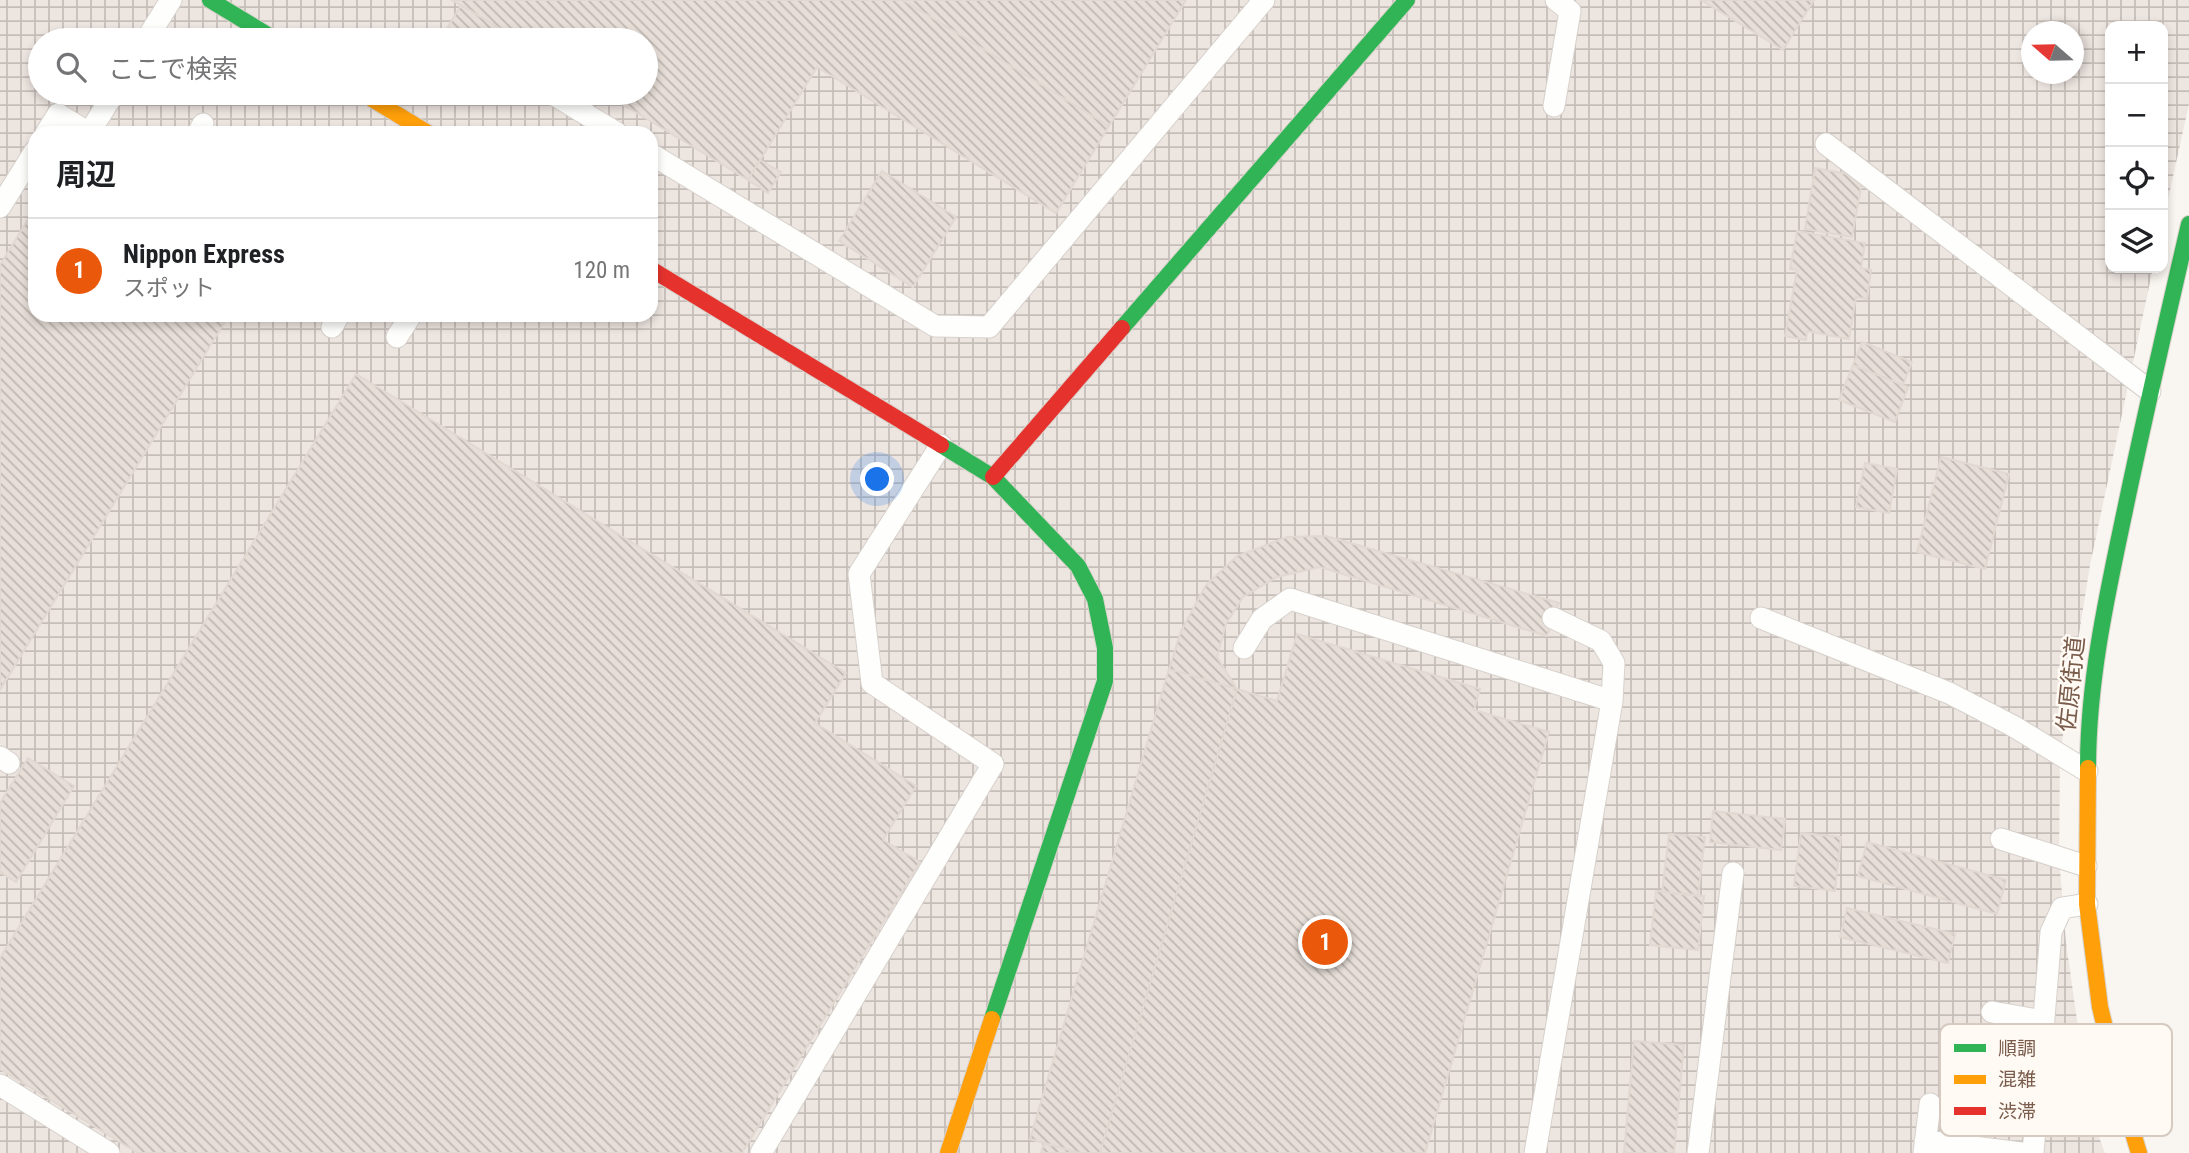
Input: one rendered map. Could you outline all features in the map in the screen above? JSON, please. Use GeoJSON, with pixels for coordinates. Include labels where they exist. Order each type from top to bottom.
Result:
{"type":"FeatureCollection","features":[{"type":"Feature","properties":{"kind":"main road"},"geometry":{"type":"LineString","coordinates":[[210,0],[256,28]]}},
{"type":"Feature","properties":{"kind":"main road"},"geometry":{"type":"LineString","coordinates":[[993,477],[1407,0]]}},
{"type":"Feature","properties":{"kind":"main road"},"geometry":{"type":"LineString","coordinates":[[382,105],[416,126]]}},
{"type":"Feature","properties":{"kind":"main road","name":"佐原街道"},"geometry":{"type":"LineString","coordinates":[[2104,1024],[2087,904],[2088,727],[2100,628],[2150,391],[2189,224]]}},
{"type":"Feature","properties":{"kind":"main road"},"geometry":{"type":"LineString","coordinates":[[658,273],[993,477],[1078,566],[1095,599],[1105,648],[1105,681],[948,1153]]}},
{"type":"Feature","properties":{"kind":"main road","name":"佐原街道"},"geometry":{"type":"LineString","coordinates":[[2134,1136],[2139,1153]]}},
{"type":"Feature","properties":{"kind":"lane"},"geometry":{"type":"LineString","coordinates":[[154,28],[171,0]]}},
{"type":"Feature","properties":{"kind":"lane"},"geometry":{"type":"LineString","coordinates":[[658,158],[935,326],[989,327],[1264,0]]}},
{"type":"Feature","properties":{"kind":"lane"},"geometry":{"type":"LineString","coordinates":[[1554,106],[1570,11],[1556,0]]}},
{"type":"Feature","properties":{"kind":"lane"},"geometry":{"type":"LineString","coordinates":[[93,126],[106,105]]}},
{"type":"Feature","properties":{"kind":"lane"},"geometry":{"type":"LineString","coordinates":[[571,105],[605,126]]}},
{"type":"Feature","properties":{"kind":"lane"},"geometry":{"type":"LineString","coordinates":[[50,126],[58,114],[78,126]]}},
{"type":"Feature","properties":{"kind":"lane"},"geometry":{"type":"LineString","coordinates":[[1826,144],[2150,391]]}},
{"type":"Feature","properties":{"kind":"lane"},"geometry":{"type":"LineString","coordinates":[[0,207],[28,162]]}},
{"type":"Feature","properties":{"kind":"lane"},"geometry":{"type":"LineString","coordinates":[[397,337],[407,322]]}},
{"type":"Feature","properties":{"kind":"lane"},"geometry":{"type":"LineString","coordinates":[[761,1153],[993,764],[872,683],[859,574],[941,445]]}},
{"type":"Feature","properties":{"kind":"lane"},"geometry":{"type":"LineString","coordinates":[[1244,648],[1262,618],[1290,599],[1612,701]]}},
{"type":"Feature","properties":{"kind":"lane"},"geometry":{"type":"LineString","coordinates":[[1535,1153],[1612,701],[1614,663],[1601,641],[1553,618]]}},
{"type":"Feature","properties":{"kind":"lane"},"geometry":{"type":"LineString","coordinates":[[1762,618],[1949,693],[2013,726],[2087,771]]}},
{"type":"Feature","properties":{"kind":"lane"},"geometry":{"type":"LineString","coordinates":[[2001,839],[2086,866]]}},
{"type":"Feature","properties":{"kind":"lane"},"geometry":{"type":"LineString","coordinates":[[1698,1153],[1733,873]]}},
{"type":"Feature","properties":{"kind":"lane"},"geometry":{"type":"LineString","coordinates":[[2043,1024],[2051,932],[2062,908],[2087,904]]}},
{"type":"Feature","properties":{"kind":"lane"},"geometry":{"type":"LineString","coordinates":[[1992,1012],[2043,1021]]}},
{"type":"Feature","properties":{"kind":"lane"},"geometry":{"type":"LineString","coordinates":[[0,1085],[109,1153]]}},
{"type":"Feature","properties":{"kind":"lane"},"geometry":{"type":"LineString","coordinates":[[1930,1104],[1924,1147],[2021,1153]]}},
{"type":"Feature","properties":{"kind":"shaded area"},"geometry":{"type":"Polygon","coordinates":[[[0,0],[2189,0],[2189,104],[2168,199],[2168,21],[2105,21],[2105,273],[2152,273],[2090,565],[2060,754],[2059,858],[2066,942],[2078,1024],[1940,1024],[1940,1136],[2099,1136],[2105,1153],[0,1153],[0,0]]]}},
{"type":"Feature","properties":{"kind":"building"},"geometry":{"type":"Polygon","coordinates":[[[452,0],[903,0],[1109,126],[1056,213],[817,67],[748,180],[624,105],[658,105],[658,28],[499,28],[452,0]]]}},
{"type":"Feature","properties":{"kind":"building"},"geometry":{"type":"Polygon","coordinates":[[[903,0],[1186,0],[1109,126],[903,0]]]}},
{"type":"Feature","properties":{"kind":"building"},"geometry":{"type":"Polygon","coordinates":[[[1701,0],[1814,0],[1783,50],[1701,0]]]}},
{"type":"Feature","properties":{"kind":"building"},"geometry":{"type":"Polygon","coordinates":[[[461,5],[499,28],[447,28],[461,5]]]}},
{"type":"Feature","properties":{"kind":"building"},"geometry":{"type":"Polygon","coordinates":[[[760,160],[781,172],[768,193],[748,180],[760,160]]]}},
{"type":"Feature","properties":{"kind":"building"},"geometry":{"type":"Polygon","coordinates":[[[1815,168],[1863,177],[1852,237],[1805,229],[1815,168]]]}},
{"type":"Feature","properties":{"kind":"building"},"geometry":{"type":"Polygon","coordinates":[[[882,171],[956,217],[913,287],[839,241],[882,171]]]}},
{"type":"Feature","properties":{"kind":"building"},"geometry":{"type":"Polygon","coordinates":[[[28,219],[28,322],[225,322],[0,690],[0,265],[28,219]]]}},
{"type":"Feature","properties":{"kind":"building"},"geometry":{"type":"Polygon","coordinates":[[[1797,231],[1865,243],[1861,268],[1871,270],[1867,299],[1856,297],[1849,339],[1807,331],[1806,340],[1785,336],[1797,270],[1790,269],[1797,231]]]}},
{"type":"Feature","properties":{"kind":"building"},"geometry":{"type":"Polygon","coordinates":[[[1862,342],[1912,362],[1903,385],[1853,365],[1862,342]]]}},
{"type":"Feature","properties":{"kind":"building"},"geometry":{"type":"Polygon","coordinates":[[[1853,365],[1908,387],[1895,422],[1839,400],[1853,365]]]}},
{"type":"Feature","properties":{"kind":"building"},"geometry":{"type":"Polygon","coordinates":[[[356,374],[846,673],[815,723],[916,786],[883,840],[920,862],[742,1153],[138,1153],[0,1069],[0,958],[356,374]]]}},
{"type":"Feature","properties":{"kind":"building"},"geometry":{"type":"Polygon","coordinates":[[[1941,457],[2009,474],[1985,569],[1917,552],[1941,457]]]}},
{"type":"Feature","properties":{"kind":"building"},"geometry":{"type":"Polygon","coordinates":[[[1865,463],[1897,469],[1889,513],[1856,507],[1865,463]]]}},
{"type":"Feature","properties":{"kind":"building"},"geometry":{"type":"Polygon","coordinates":[[[1326,536],[1559,603],[1547,636],[1320,567],[1277,577],[1243,597],[1226,624],[1217,657],[1237,689],[1169,669],[1181,631],[1206,585],[1237,556],[1287,537],[1326,536]]]}},
{"type":"Feature","properties":{"kind":"building"},"geometry":{"type":"Polygon","coordinates":[[[1297,634],[1480,689],[1474,710],[1549,732],[1425,1153],[1100,1153],[1237,689],[1277,701],[1297,634]]]}},
{"type":"Feature","properties":{"kind":"building"},"geometry":{"type":"Polygon","coordinates":[[[1169,669],[1237,689],[1100,1153],[1080,1153],[1030,1139],[1169,669]]]}},
{"type":"Feature","properties":{"kind":"building"},"geometry":{"type":"Polygon","coordinates":[[[28,758],[74,786],[16,882],[0,872],[0,803],[28,758]]]}},
{"type":"Feature","properties":{"kind":"building"},"geometry":{"type":"Polygon","coordinates":[[[1713,811],[1785,819],[1781,850],[1710,842],[1713,811]]]}},
{"type":"Feature","properties":{"kind":"building"},"geometry":{"type":"Polygon","coordinates":[[[1801,833],[1841,837],[1835,891],[1794,886],[1801,833]]]}},
{"type":"Feature","properties":{"kind":"building"},"geometry":{"type":"Polygon","coordinates":[[[1669,834],[1705,837],[1698,896],[1662,892],[1669,834]]]}},
{"type":"Feature","properties":{"kind":"building"},"geometry":{"type":"Polygon","coordinates":[[[1867,842],[2006,880],[1997,914],[1858,876],[1867,842]]]}},
{"type":"Feature","properties":{"kind":"building"},"geometry":{"type":"Polygon","coordinates":[[[1656,891],[1704,896],[1698,950],[1650,945],[1656,891]]]}},
{"type":"Feature","properties":{"kind":"building"},"geometry":{"type":"Polygon","coordinates":[[[1847,908],[1955,934],[1948,963],[1840,937],[1847,908]]]}},
{"type":"Feature","properties":{"kind":"building"},"geometry":{"type":"Polygon","coordinates":[[[1634,1041],[1684,1045],[1674,1153],[1624,1153],[1634,1041]]]}},
{"type":"Feature","properties":{"kind":"building"},"geometry":{"type":"Polygon","coordinates":[[[1044,1143],[1076,1152],[1076,1153],[1041,1153],[1044,1143]]]}},
{"type":"Feature","properties":{"kind":"traffic: fast"},"geometry":{"type":"LineString","coordinates":[[210,0],[256,28]]}},
{"type":"Feature","properties":{"kind":"traffic: fast"},"geometry":{"type":"LineString","coordinates":[[1122,328],[1407,0]]}},
{"type":"Feature","properties":{"kind":"traffic: fast"},"geometry":{"type":"LineString","coordinates":[[2088,768],[2091,703],[2105,606],[2189,224]]}},
{"type":"Feature","properties":{"kind":"traffic: fast"},"geometry":{"type":"LineString","coordinates":[[941,445],[993,477],[1078,566],[1095,599],[1105,648],[1105,681],[992,1019]]}},
{"type":"Feature","properties":{"kind":"traffic: slow"},"geometry":{"type":"LineString","coordinates":[[382,105],[416,126]]}},
{"type":"Feature","properties":{"kind":"traffic: slow"},"geometry":{"type":"LineString","coordinates":[[2088,768],[2087,904],[2104,1024]]}},
{"type":"Feature","properties":{"kind":"traffic: slow"},"geometry":{"type":"LineString","coordinates":[[948,1153],[992,1019]]}},
{"type":"Feature","properties":{"kind":"traffic: slow"},"geometry":{"type":"LineString","coordinates":[[2134,1136],[2139,1153]]}},
{"type":"Feature","properties":{"kind":"traffic: jam"},"geometry":{"type":"LineString","coordinates":[[658,273],[941,445]]}},
{"type":"Feature","properties":{"kind":"traffic: jam"},"geometry":{"type":"LineString","coordinates":[[993,477],[1122,328]]}},
{"type":"Feature","properties":{"kind":"place","name":"Nippon Express"},"geometry":{"type":"Point","coordinates":[1325,942]}}]}
